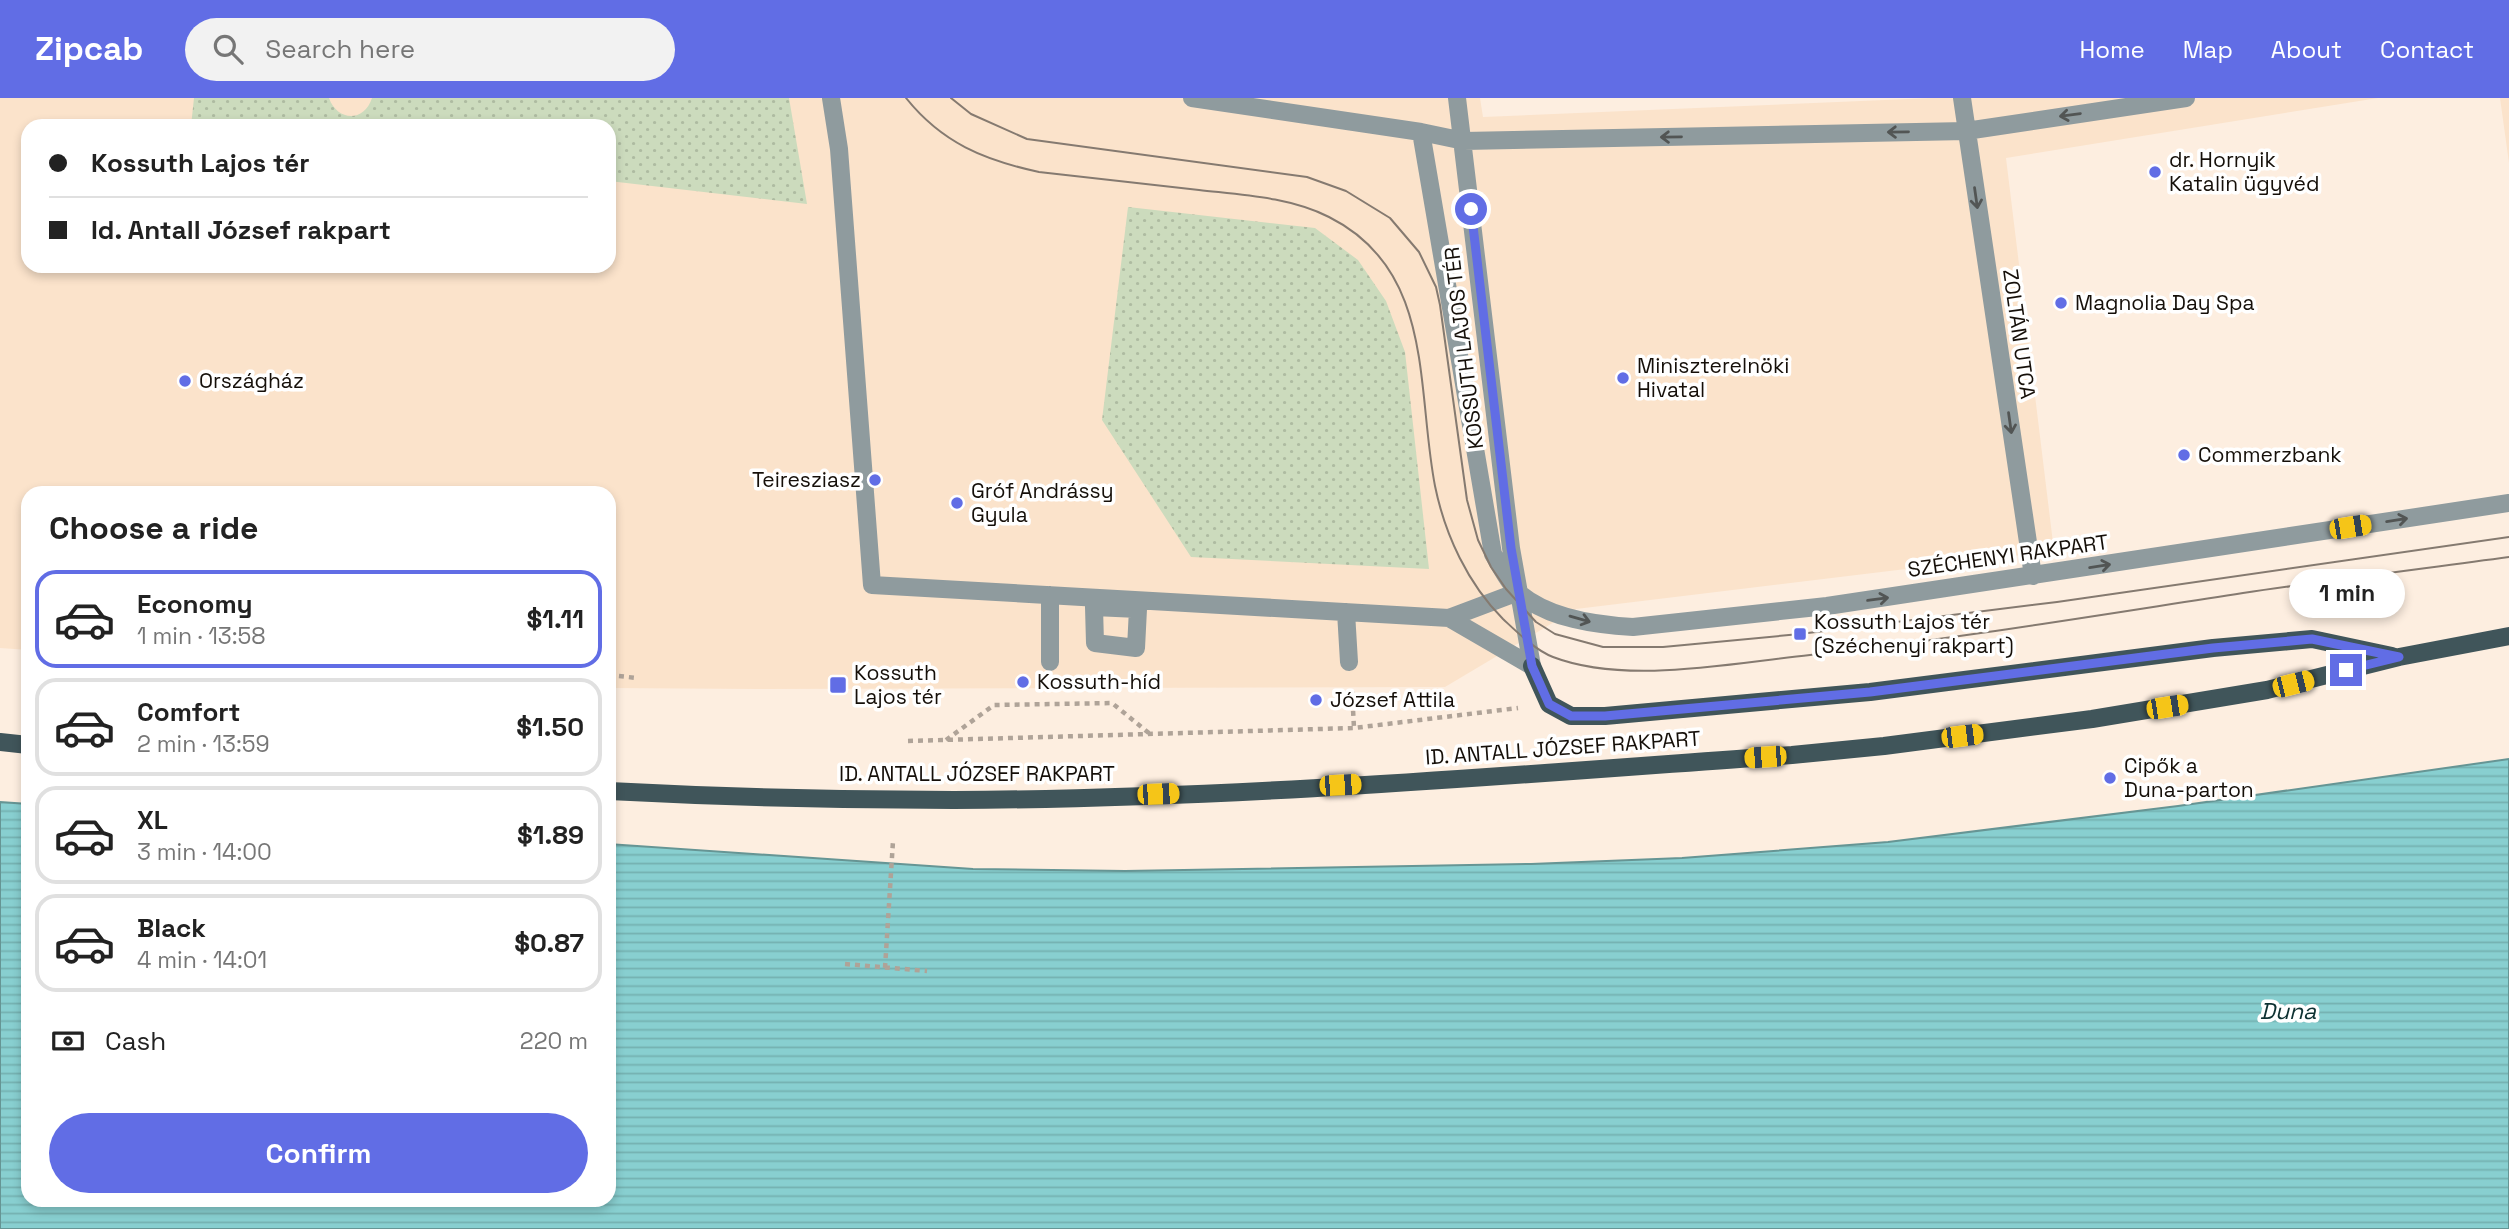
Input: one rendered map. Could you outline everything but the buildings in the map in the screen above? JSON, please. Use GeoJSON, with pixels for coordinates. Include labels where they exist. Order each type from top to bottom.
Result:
{"type":"FeatureCollection","features":[{"type":"Feature","properties":{"kind":"main road","name":"ID. ANTALL JÓZSEF RAKPART"},"geometry":{"type":"LineString","coordinates":[[616,790],[722,796],[956,800],[1209,793],[1779,756],[1884,746],[2092,719],[2267,690],[2399,657],[2509,636]]}},
{"type":"Feature","properties":{"kind":"main road"},"geometry":{"type":"LineString","coordinates":[[1532,666],[1549,704],[1571,716],[1614,715],[1870,692],[2213,648],[2312,639],[2399,657]]}},
{"type":"Feature","properties":{"kind":"main road"},"geometry":{"type":"LineString","coordinates":[[0,742],[21,744]]}},
{"type":"Feature","properties":{"kind":"street"},"geometry":{"type":"LineString","coordinates":[[831,98],[839,149],[872,585],[1449,618],[1518,593]]}},
{"type":"Feature","properties":{"kind":"street"},"geometry":{"type":"LineString","coordinates":[[1192,98],[1421,132],[1464,141],[1966,131],[2186,98]]}},
{"type":"Feature","properties":{"kind":"street","name":"KOSSUTH LAJOS TÉR"},"geometry":{"type":"LineString","coordinates":[[1457,98],[1511,548],[1532,666]]}},
{"type":"Feature","properties":{"kind":"street","name":"ZOLTÁN UTCA"},"geometry":{"type":"LineString","coordinates":[[1962,98],[2032,576]]}},
{"type":"Feature","properties":{"kind":"street","name":"KOSSUTH LAJOS TÉR"},"geometry":{"type":"LineString","coordinates":[[1421,132],[1493,554],[1518,593]]}},
{"type":"Feature","properties":{"kind":"street","name":"SZÉCHENYI RAKPART"},"geometry":{"type":"LineString","coordinates":[[1518,593],[1540,608],[1601,625],[1633,627],[1827,606],[2509,503]]}},
{"type":"Feature","properties":{"kind":"street"},"geometry":{"type":"LineString","coordinates":[[1050,595],[1050,663]]}},
{"type":"Feature","properties":{"kind":"street"},"geometry":{"type":"LineString","coordinates":[[1346,612],[1349,663]]}},
{"type":"Feature","properties":{"kind":"street"},"geometry":{"type":"LineString","coordinates":[[1449,618],[1532,666]]}},
{"type":"Feature","properties":{"kind":"path"},"geometry":{"type":"LineString","coordinates":[[616,676],[637,678]]}},
{"type":"Feature","properties":{"kind":"path"},"geometry":{"type":"LineString","coordinates":[[946,740],[994,705],[1111,703],[1150,734]]}},
{"type":"Feature","properties":{"kind":"path"},"geometry":{"type":"LineString","coordinates":[[908,741],[1354,728],[1549,704]]}},
{"type":"Feature","properties":{"kind":"path"},"geometry":{"type":"LineString","coordinates":[[885,968],[893,841]]}},
{"type":"Feature","properties":{"kind":"path"},"geometry":{"type":"LineString","coordinates":[[845,964],[927,971]]}},
{"type":"Feature","properties":{"kind":"shaded area"},"geometry":{"type":"Polygon","coordinates":[[[0,98],[1480,98],[1483,117],[1932,98],[2378,98],[2006,158],[2054,551],[1576,609],[1445,687],[616,688],[616,486],[21,486],[21,650],[0,648],[0,98]]]}},
{"type":"Feature","properties":{"kind":"shaded area"},"geometry":{"type":"Polygon","coordinates":[[[2500,98],[2509,98],[2509,163],[2500,98]]]}},
{"type":"Feature","properties":{"kind":"green space"},"geometry":{"type":"Polygon","coordinates":[[[194,98],[329,98],[338,111],[351,116],[363,112],[372,98],[789,98],[807,204],[616,182],[616,119],[192,119],[194,98]]]}},
{"type":"Feature","properties":{"kind":"green space"},"geometry":{"type":"Polygon","coordinates":[[[1128,207],[1315,228],[1358,260],[1386,301],[1405,352],[1429,569],[1191,557],[1102,420],[1128,207]]]}},
{"type":"Feature","properties":{"kind":"water","name":"Duna"},"geometry":{"type":"Polygon","coordinates":[[[2509,759],[2509,1229],[0,1229],[0,802],[21,804],[21,1207],[616,1207],[616,844],[973,869],[1125,871],[1531,864],[1682,858],[1888,842],[2178,806],[2509,759]]]}},
{"type":"Feature","properties":{"kind":"tram line"},"geometry":{"type":"LineString","coordinates":[[906,98],[920,114],[949,138],[1000,162],[1039,172],[1282,201],[1329,217],[1363,240],[1388,268],[1404,300],[1415,335],[1435,486],[1445,523],[1460,558],[1479,590],[1503,619],[1533,645],[1553,657],[1613,670],[1680,670],[1747,663],[1973,634],[2243,593],[2509,557]]}},
{"type":"Feature","properties":{"kind":"tram line"},"geometry":{"type":"LineString","coordinates":[[951,98],[971,114],[1027,139],[1307,177],[1346,191],[1390,218],[1419,252],[1436,287],[1467,500],[1478,540],[1491,567],[1506,589],[1536,622],[1555,634],[1603,647],[1663,647],[1800,634],[2057,602],[2509,537]]}},
{"type":"Feature","properties":{"kind":"place","name":"dr. Hornyik Katalin ügyvéd"},"geometry":{"type":"Point","coordinates":[2155,172]}},
{"type":"Feature","properties":{"kind":"place","name":"Magnolia Day Spa"},"geometry":{"type":"Point","coordinates":[2061,303]}},
{"type":"Feature","properties":{"kind":"place","name":"Miniszterelnöki Hivatal"},"geometry":{"type":"Point","coordinates":[1623,378]}},
{"type":"Feature","properties":{"kind":"place","name":"Országház"},"geometry":{"type":"Point","coordinates":[185,381]}},
{"type":"Feature","properties":{"kind":"place","name":"Commerzbank"},"geometry":{"type":"Point","coordinates":[2184,455]}},
{"type":"Feature","properties":{"kind":"place","name":"Teiresziasz"},"geometry":{"type":"Point","coordinates":[875,480]}},
{"type":"Feature","properties":{"kind":"place","name":"Gróf Andrássy Gyula"},"geometry":{"type":"Point","coordinates":[957,503]}},
{"type":"Feature","properties":{"kind":"place","name":"Kossuth Lajos tér (Széchenyi rakpart)"},"geometry":{"type":"Point","coordinates":[1800,634]}},
{"type":"Feature","properties":{"kind":"place","name":"Kossuth-híd"},"geometry":{"type":"Point","coordinates":[1023,682]}},
{"type":"Feature","properties":{"kind":"place","name":"Kossuth Lajos tér"},"geometry":{"type":"Point","coordinates":[838,685]}},
{"type":"Feature","properties":{"kind":"place","name":"József Attila"},"geometry":{"type":"Point","coordinates":[1316,700]}},
{"type":"Feature","properties":{"kind":"place","name":"Cipők a Duna-parton"},"geometry":{"type":"Point","coordinates":[2110,778]}},
{"type":"Feature","properties":{"kind":"route"},"geometry":{"type":"LineString","coordinates":[[1471,209],[1511,548],[1525,638],[1532,666],[1549,704],[1571,716],[1605,716],[1870,692],[2213,648],[2312,639],[2399,657],[2346,670]]}}]}
